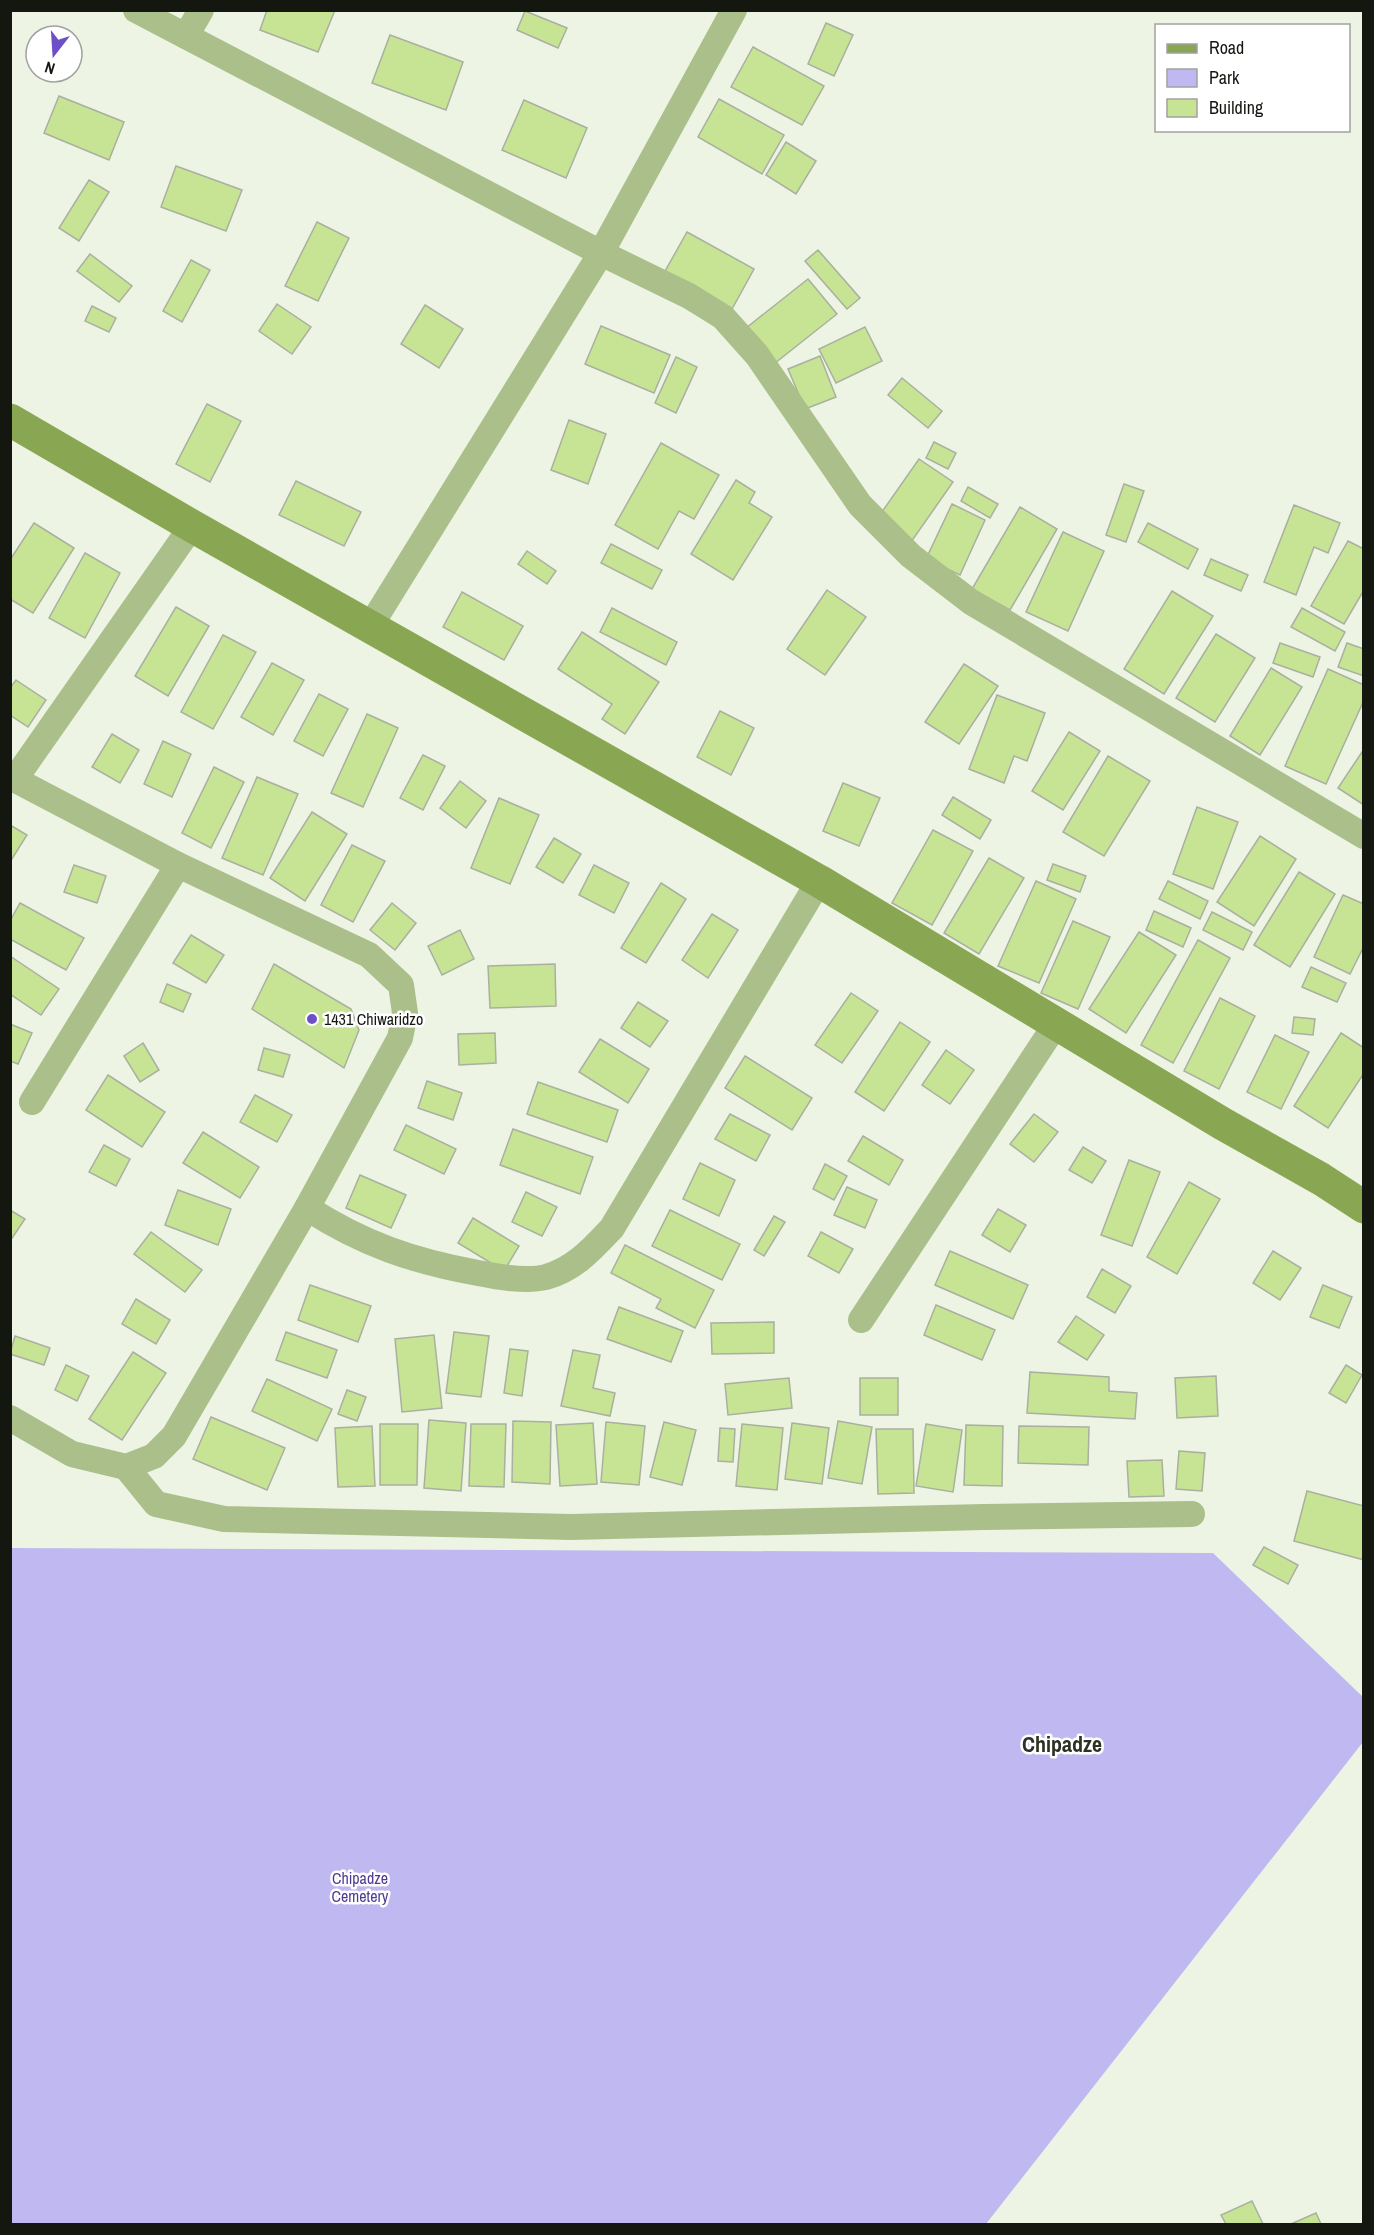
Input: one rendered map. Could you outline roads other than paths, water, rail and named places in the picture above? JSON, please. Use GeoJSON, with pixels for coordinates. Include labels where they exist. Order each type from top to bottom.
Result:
{"type":"FeatureCollection","features":[{"type":"Feature","properties":{"kind":"street"},"geometry":{"type":"LineString","coordinates":[[136,10],[601,253],[689,296],[723,317],[757,355],[860,505],[919,563],[971,602],[1364,836]]}},
{"type":"Feature","properties":{"kind":"street"},"geometry":{"type":"LineString","coordinates":[[186,36],[201,10]]}},
{"type":"Feature","properties":{"kind":"street"},"geometry":{"type":"LineString","coordinates":[[371,625],[601,253],[734,10]]}},
{"type":"Feature","properties":{"kind":"street"},"geometry":{"type":"LineString","coordinates":[[10,420],[192,526],[819,880],[1223,1124],[1322,1179],[1364,1207]]}},
{"type":"Feature","properties":{"kind":"street"},"geometry":{"type":"LineString","coordinates":[[10,1418],[72,1454],[126,1467],[154,1456],[174,1436],[307,1208],[400,1038],[405,1013],[400,985],[369,955],[178,865],[13,778],[192,526]]}},
{"type":"Feature","properties":{"kind":"street"},"geometry":{"type":"LineString","coordinates":[[32,1102],[178,865]]}},
{"type":"Feature","properties":{"kind":"street"},"geometry":{"type":"LineString","coordinates":[[307,1208],[338,1228],[386,1250],[435,1265],[503,1278],[546,1277],[580,1261],[612,1228],[819,880]]}},
{"type":"Feature","properties":{"kind":"street"},"geometry":{"type":"LineString","coordinates":[[861,1320],[1056,1024]]}},
{"type":"Feature","properties":{"kind":"street"},"geometry":{"type":"LineString","coordinates":[[126,1467],[156,1504],[224,1519],[571,1527],[1192,1514]]}},
{"type":"Feature","properties":{"kind":"place","name":"1431 Chiwaridzo"},"geometry":{"type":"Point","coordinates":[312,1019]}},
{"type":"Feature","properties":{"kind":"district","name":"Chipadze"},"geometry":{"type":"Point","coordinates":[1062,1744]}},
{"type":"Feature","properties":{"kind":"park label","name":"Chipadze Cemetery"},"geometry":{"type":"Point","coordinates":[360,1887]}}]}
